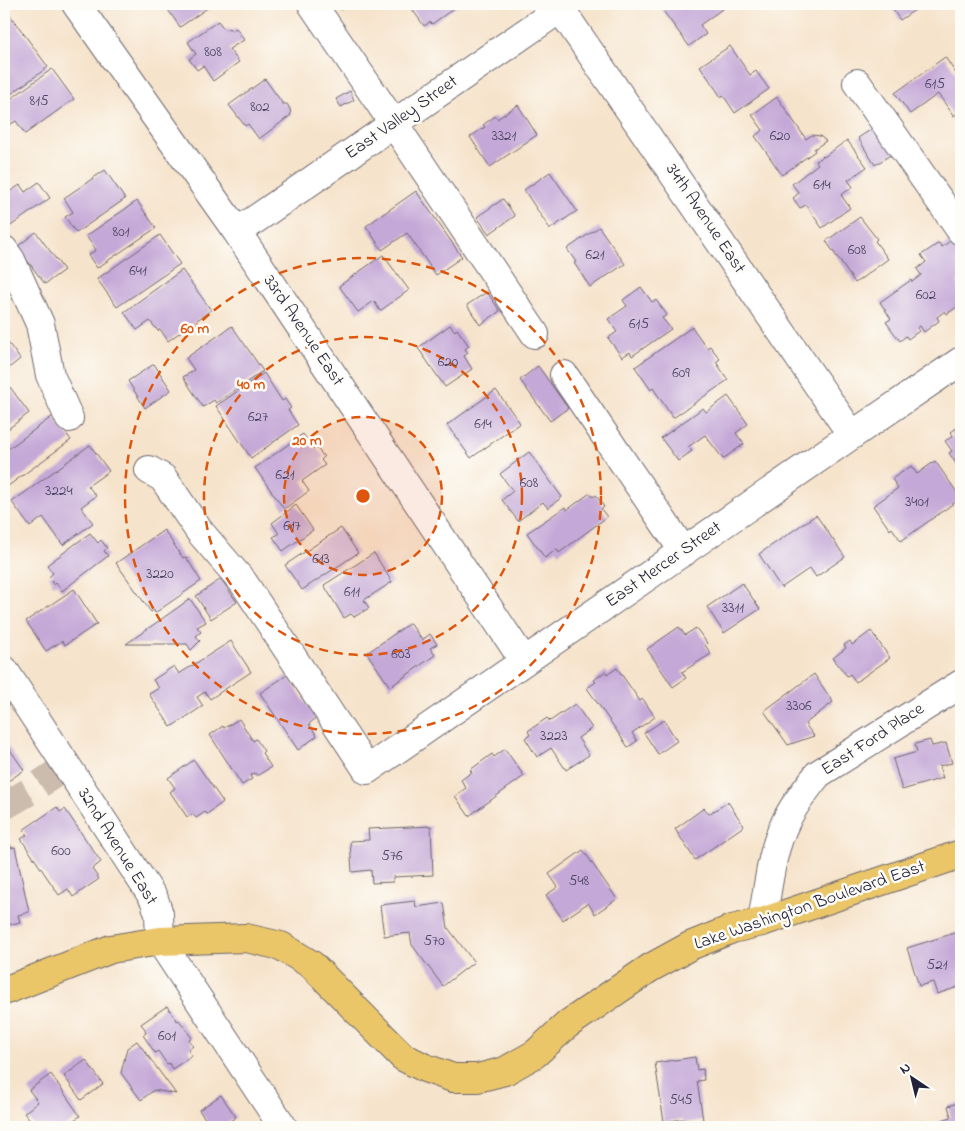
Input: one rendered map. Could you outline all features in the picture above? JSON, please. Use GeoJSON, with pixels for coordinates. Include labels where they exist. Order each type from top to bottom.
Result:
{"type":"FeatureCollection","features":[{"type":"Feature","properties":{"kind":"main road","name":"Lake Washington Boulevard East"},"geometry":{"type":"LineString","coordinates":[[4,990],[111,949],[160,941],[246,938],[281,946],[312,965],[403,1056],[425,1068],[453,1078],[478,1078],[505,1070],[534,1054],[568,1024],[650,968],[690,946],[732,929],[762,922],[961,854]]}},
{"type":"Feature","properties":{"kind":"street","name":"33rd Avenue East"},"geometry":{"type":"LineString","coordinates":[[76,4],[237,232],[524,661]]}},
{"type":"Feature","properties":{"kind":"street"},"geometry":{"type":"LineString","coordinates":[[312,4],[535,334]]}},
{"type":"Feature","properties":{"kind":"street","name":"East Valley Street"},"geometry":{"type":"LineString","coordinates":[[237,232],[562,5]]}},
{"type":"Feature","properties":{"kind":"street","name":"34th Avenue East"},"geometry":{"type":"LineString","coordinates":[[562,5],[852,435]]}},
{"type":"Feature","properties":{"kind":"street"},"geometry":{"type":"LineString","coordinates":[[857,83],[961,231]]}},
{"type":"Feature","properties":{"kind":"street"},"geometry":{"type":"LineString","coordinates":[[4,250],[11,260],[40,324],[50,375],[69,418]]}},
{"type":"Feature","properties":{"kind":"street","name":"East Mercer Street"},"geometry":{"type":"LineString","coordinates":[[149,470],[163,478],[200,532],[243,582],[367,770],[852,435],[961,362]]}},
{"type":"Feature","properties":{"kind":"street"},"geometry":{"type":"LineString","coordinates":[[564,375],[684,552]]}},
{"type":"Feature","properties":{"kind":"street","name":"32nd Avenue East"},"geometry":{"type":"LineString","coordinates":[[4,670],[154,899],[159,914],[160,941]]}},
{"type":"Feature","properties":{"kind":"street","name":"East Ford Place"},"geometry":{"type":"LineString","coordinates":[[762,922],[774,854],[786,820],[804,791],[818,774],[961,684]]}},
{"type":"Feature","properties":{"kind":"street"},"geometry":{"type":"LineString","coordinates":[[160,941],[283,1127]]}},
{"type":"Feature","properties":{"kind":"building"},"geometry":{"type":"Polygon","coordinates":[[[169,4],[207,4],[209,7],[180,27],[166,7],[169,4]]]}},
{"type":"Feature","properties":{"kind":"building"},"geometry":{"type":"Polygon","coordinates":[[[337,4],[349,4],[341,10],[337,4]]]}},
{"type":"Feature","properties":{"kind":"building"},"geometry":{"type":"Polygon","coordinates":[[[419,4],[460,4],[432,24],[430,22],[424,26],[412,9],[419,4]]]}},
{"type":"Feature","properties":{"kind":"building"},"geometry":{"type":"Polygon","coordinates":[[[658,4],[729,4],[700,25],[706,34],[689,46],[658,4]]]}},
{"type":"Feature","properties":{"kind":"building"},"geometry":{"type":"Polygon","coordinates":[[[889,4],[924,4],[900,20],[889,4]]]}},
{"type":"Feature","properties":{"kind":"building"},"geometry":{"type":"Polygon","coordinates":[[[10,15],[48,67],[4,99],[4,20],[10,15]]]}},
{"type":"Feature","properties":{"kind":"building"},"geometry":{"type":"Polygon","coordinates":[[[218,21],[225,30],[229,28],[231,31],[236,28],[244,40],[229,49],[239,62],[213,81],[203,66],[197,70],[189,59],[196,54],[188,42],[218,21]]]}},
{"type":"Feature","properties":{"kind":"building"},"geometry":{"type":"Polygon","coordinates":[[[730,46],[750,75],[756,71],[769,89],[735,113],[723,95],[721,97],[700,66],[730,46]]]}},
{"type":"Feature","properties":{"kind":"building"},"geometry":{"type":"Polygon","coordinates":[[[945,57],[957,75],[961,72],[961,110],[954,116],[938,94],[910,114],[895,93],[945,57]]]}},
{"type":"Feature","properties":{"kind":"building"},"geometry":{"type":"Polygon","coordinates":[[[52,69],[74,99],[25,134],[16,121],[6,127],[4,125],[5,103],[52,69]]]}},
{"type":"Feature","properties":{"kind":"building"},"geometry":{"type":"Polygon","coordinates":[[[265,79],[283,104],[287,104],[291,115],[259,139],[248,124],[245,126],[229,105],[265,79]]]}},
{"type":"Feature","properties":{"kind":"building"},"geometry":{"type":"Polygon","coordinates":[[[350,91],[354,100],[341,107],[336,99],[350,91]]]}},
{"type":"Feature","properties":{"kind":"building"},"geometry":{"type":"Polygon","coordinates":[[[777,97],[806,139],[812,135],[820,136],[826,141],[782,175],[755,136],[763,130],[752,115],[777,97]]]}},
{"type":"Feature","properties":{"kind":"building"},"geometry":{"type":"Polygon","coordinates":[[[518,105],[537,135],[490,167],[470,137],[485,127],[483,125],[495,116],[497,119],[518,105]]]}},
{"type":"Feature","properties":{"kind":"building"},"geometry":{"type":"Polygon","coordinates":[[[881,123],[898,150],[875,165],[858,138],[881,123]]]}},
{"type":"Feature","properties":{"kind":"building"},"geometry":{"type":"Polygon","coordinates":[[[847,140],[867,167],[848,180],[853,187],[841,195],[850,208],[822,228],[806,205],[800,208],[793,198],[799,193],[792,184],[818,164],[816,161],[847,140]]]}},
{"type":"Feature","properties":{"kind":"building"},"geometry":{"type":"Polygon","coordinates":[[[105,170],[125,199],[76,233],[65,217],[73,212],[64,198],[105,170]]]}},
{"type":"Feature","properties":{"kind":"building"},"geometry":{"type":"Polygon","coordinates":[[[550,172],[577,211],[550,229],[524,190],[550,172]]]}},
{"type":"Feature","properties":{"kind":"building"},"geometry":{"type":"Polygon","coordinates":[[[39,182],[50,198],[5,230],[4,191],[6,194],[20,185],[25,192],[39,182]]]}},
{"type":"Feature","properties":{"kind":"building"},"geometry":{"type":"Polygon","coordinates":[[[416,191],[462,257],[436,275],[407,233],[382,250],[366,226],[416,191]]]}},
{"type":"Feature","properties":{"kind":"building"},"geometry":{"type":"Polygon","coordinates":[[[961,193],[961,212],[952,199],[961,193]]]}},
{"type":"Feature","properties":{"kind":"building"},"geometry":{"type":"Polygon","coordinates":[[[503,199],[515,216],[489,234],[477,217],[503,199]]]}},
{"type":"Feature","properties":{"kind":"building"},"geometry":{"type":"Polygon","coordinates":[[[137,201],[156,228],[97,268],[88,255],[96,250],[86,236],[137,201]]]}},
{"type":"Feature","properties":{"kind":"building"},"geometry":{"type":"Polygon","coordinates":[[[860,217],[877,239],[875,241],[888,259],[855,283],[826,241],[860,217]]]}},
{"type":"Feature","properties":{"kind":"building"},"geometry":{"type":"Polygon","coordinates":[[[599,227],[625,264],[590,287],[567,249],[599,227]]]}},
{"type":"Feature","properties":{"kind":"building"},"geometry":{"type":"Polygon","coordinates":[[[36,232],[64,270],[45,284],[17,247],[36,232]]]}},
{"type":"Feature","properties":{"kind":"building"},"geometry":{"type":"Polygon","coordinates":[[[160,235],[180,264],[117,307],[97,279],[160,235]]]}},
{"type":"Feature","properties":{"kind":"building"},"geometry":{"type":"Polygon","coordinates":[[[954,238],[961,249],[961,279],[957,282],[961,288],[961,304],[947,314],[945,311],[937,317],[939,321],[924,332],[920,326],[917,328],[919,331],[908,339],[906,336],[900,341],[886,322],[891,319],[880,302],[921,275],[917,269],[926,262],[921,255],[939,243],[942,247],[954,238]]]}},
{"type":"Feature","properties":{"kind":"building"},"geometry":{"type":"Polygon","coordinates":[[[383,255],[409,290],[380,311],[374,301],[358,312],[339,286],[383,255]]]}},
{"type":"Feature","properties":{"kind":"building"},"geometry":{"type":"Polygon","coordinates":[[[182,270],[211,310],[168,341],[160,329],[158,331],[150,321],[137,330],[124,312],[182,270]]]}},
{"type":"Feature","properties":{"kind":"building"},"geometry":{"type":"Polygon","coordinates":[[[641,287],[652,302],[656,300],[667,315],[662,318],[671,329],[632,356],[630,352],[622,357],[608,338],[617,332],[608,319],[627,306],[623,300],[641,287]]]}},
{"type":"Feature","properties":{"kind":"building"},"geometry":{"type":"Polygon","coordinates":[[[487,292],[500,311],[480,325],[467,305],[487,292]]]}},
{"type":"Feature","properties":{"kind":"building"},"geometry":{"type":"Polygon","coordinates":[[[450,325],[455,331],[457,329],[469,346],[465,349],[468,353],[464,356],[472,369],[445,387],[418,348],[450,325]]]}},
{"type":"Feature","properties":{"kind":"building"},"geometry":{"type":"Polygon","coordinates":[[[232,326],[263,371],[216,403],[214,400],[203,407],[183,377],[194,370],[186,358],[232,326]]]}},
{"type":"Feature","properties":{"kind":"building"},"geometry":{"type":"Polygon","coordinates":[[[692,327],[707,348],[710,346],[720,359],[716,362],[728,380],[673,418],[653,388],[651,390],[635,367],[692,327]]]}},
{"type":"Feature","properties":{"kind":"building"},"geometry":{"type":"Polygon","coordinates":[[[4,337],[20,359],[4,372],[4,337]]]}},
{"type":"Feature","properties":{"kind":"building"},"geometry":{"type":"Polygon","coordinates":[[[154,364],[171,390],[145,408],[128,381],[154,364]]]}},
{"type":"Feature","properties":{"kind":"building"},"geometry":{"type":"Polygon","coordinates":[[[538,366],[568,408],[550,421],[520,380],[538,366]]]}},
{"type":"Feature","properties":{"kind":"building"},"geometry":{"type":"Polygon","coordinates":[[[264,373],[282,401],[285,399],[291,408],[288,410],[298,425],[251,458],[216,406],[264,373]]]}},
{"type":"Feature","properties":{"kind":"building"},"geometry":{"type":"Polygon","coordinates":[[[10,387],[29,413],[4,432],[4,392],[10,387]]]}},
{"type":"Feature","properties":{"kind":"building"},"geometry":{"type":"Polygon","coordinates":[[[496,390],[520,423],[471,458],[447,425],[496,390]]]}},
{"type":"Feature","properties":{"kind":"building"},"geometry":{"type":"Polygon","coordinates":[[[728,396],[748,424],[736,433],[744,444],[723,459],[705,435],[688,447],[692,451],[678,461],[661,438],[703,408],[706,412],[728,396]]]}},
{"type":"Feature","properties":{"kind":"building"},"geometry":{"type":"Polygon","coordinates":[[[53,416],[71,440],[4,489],[4,452],[53,416]]]}},
{"type":"Feature","properties":{"kind":"building"},"geometry":{"type":"Polygon","coordinates":[[[961,425],[961,471],[949,453],[952,451],[945,441],[953,436],[951,432],[961,425]]]}},
{"type":"Feature","properties":{"kind":"building"},"geometry":{"type":"Polygon","coordinates":[[[303,434],[314,449],[316,447],[324,457],[321,460],[325,465],[302,481],[309,491],[284,509],[255,468],[303,434]]]}},
{"type":"Feature","properties":{"kind":"building"},"geometry":{"type":"Polygon","coordinates":[[[90,445],[109,471],[88,486],[96,496],[81,507],[93,523],[63,545],[43,517],[30,527],[12,502],[90,445]]]}},
{"type":"Feature","properties":{"kind":"building"},"geometry":{"type":"Polygon","coordinates":[[[529,452],[562,497],[548,508],[543,502],[518,521],[502,500],[513,491],[500,474],[529,452]]]}},
{"type":"Feature","properties":{"kind":"building"},"geometry":{"type":"Polygon","coordinates":[[[935,461],[961,498],[901,541],[892,528],[890,530],[873,506],[898,488],[892,479],[911,466],[917,474],[935,461]]]}},
{"type":"Feature","properties":{"kind":"building"},"geometry":{"type":"Polygon","coordinates":[[[590,493],[593,497],[596,495],[604,507],[601,509],[607,517],[559,553],[557,549],[545,558],[527,533],[565,507],[567,510],[590,493]]]}},
{"type":"Feature","properties":{"kind":"building"},"geometry":{"type":"Polygon","coordinates":[[[296,505],[313,530],[283,551],[273,537],[279,534],[272,523],[296,505]]]}},
{"type":"Feature","properties":{"kind":"building"},"geometry":{"type":"Polygon","coordinates":[[[816,515],[845,557],[816,577],[810,568],[781,588],[759,554],[816,515]]]}},
{"type":"Feature","properties":{"kind":"building"},"geometry":{"type":"Polygon","coordinates":[[[341,528],[358,553],[302,590],[285,565],[341,528]]]}},
{"type":"Feature","properties":{"kind":"building"},"geometry":{"type":"Polygon","coordinates":[[[164,530],[183,558],[186,557],[201,581],[155,613],[154,610],[151,612],[116,563],[164,530]]]}},
{"type":"Feature","properties":{"kind":"building"},"geometry":{"type":"Polygon","coordinates":[[[90,533],[98,543],[101,540],[107,548],[104,551],[108,556],[62,591],[56,583],[54,585],[51,582],[53,581],[49,577],[53,573],[47,565],[90,533]]]}},
{"type":"Feature","properties":{"kind":"building"},"geometry":{"type":"Polygon","coordinates":[[[374,553],[392,582],[364,600],[369,608],[354,617],[351,614],[344,618],[324,585],[374,553]]]}},
{"type":"Feature","properties":{"kind":"building"},"geometry":{"type":"Polygon","coordinates":[[[221,579],[237,602],[211,619],[196,596],[221,579]]]}},
{"type":"Feature","properties":{"kind":"building"},"geometry":{"type":"Polygon","coordinates":[[[742,583],[760,609],[724,633],[707,607],[742,583]]]}},
{"type":"Feature","properties":{"kind":"building"},"geometry":{"type":"Polygon","coordinates":[[[961,584],[961,595],[956,588],[961,584]]]}},
{"type":"Feature","properties":{"kind":"building"},"geometry":{"type":"Polygon","coordinates":[[[74,589],[97,624],[65,645],[62,641],[46,651],[26,621],[74,589]]]}},
{"type":"Feature","properties":{"kind":"building"},"geometry":{"type":"Polygon","coordinates":[[[190,599],[206,622],[197,627],[201,632],[196,636],[200,641],[191,650],[187,644],[126,644],[190,599]]]}},
{"type":"Feature","properties":{"kind":"building"},"geometry":{"type":"Polygon","coordinates":[[[410,623],[422,640],[430,634],[437,644],[430,648],[435,655],[390,687],[367,653],[410,623]]]}},
{"type":"Feature","properties":{"kind":"building"},"geometry":{"type":"Polygon","coordinates":[[[679,627],[685,635],[696,628],[707,643],[705,645],[711,654],[682,672],[686,678],[673,687],[647,649],[679,627]]]}},
{"type":"Feature","properties":{"kind":"building"},"geometry":{"type":"Polygon","coordinates":[[[871,631],[890,658],[856,682],[850,674],[847,676],[833,658],[846,648],[844,645],[850,641],[852,645],[871,631]]]}},
{"type":"Feature","properties":{"kind":"building"},"geometry":{"type":"Polygon","coordinates":[[[231,641],[251,672],[210,699],[205,692],[197,697],[203,706],[171,727],[149,694],[159,688],[153,680],[174,666],[179,674],[231,641]]]}},
{"type":"Feature","properties":{"kind":"building"},"geometry":{"type":"Polygon","coordinates":[[[617,668],[640,701],[643,699],[655,717],[632,733],[637,741],[628,747],[587,688],[596,682],[594,680],[606,671],[608,674],[617,668]]]}},
{"type":"Feature","properties":{"kind":"building"},"geometry":{"type":"Polygon","coordinates":[[[814,674],[833,702],[805,724],[814,736],[788,745],[764,711],[814,674]]]}},
{"type":"Feature","properties":{"kind":"building"},"geometry":{"type":"Polygon","coordinates":[[[287,675],[316,718],[309,724],[317,736],[298,750],[260,693],[287,675]]]}},
{"type":"Feature","properties":{"kind":"building"},"geometry":{"type":"Polygon","coordinates":[[[575,704],[592,728],[578,738],[589,755],[566,770],[551,748],[537,757],[525,738],[530,735],[528,731],[547,718],[550,721],[575,704]]]}},
{"type":"Feature","properties":{"kind":"building"},"geometry":{"type":"Polygon","coordinates":[[[239,719],[253,741],[256,739],[264,751],[262,753],[271,767],[257,776],[255,773],[250,776],[252,779],[242,785],[210,735],[223,726],[224,728],[239,719]]]}},
{"type":"Feature","properties":{"kind":"building"},"geometry":{"type":"Polygon","coordinates":[[[664,720],[677,741],[658,754],[644,733],[664,720]]]}},
{"type":"Feature","properties":{"kind":"building"},"geometry":{"type":"Polygon","coordinates":[[[930,740],[932,746],[946,743],[952,763],[939,766],[943,778],[902,790],[893,759],[917,752],[915,744],[930,740]]]}},
{"type":"Feature","properties":{"kind":"building"},"geometry":{"type":"Polygon","coordinates":[[[4,741],[24,770],[4,784],[4,741]]]}},
{"type":"Feature","properties":{"kind":"building"},"geometry":{"type":"Polygon","coordinates":[[[505,749],[524,776],[469,816],[455,796],[466,788],[461,780],[472,772],[470,770],[492,754],[494,757],[505,749]]]}},
{"type":"Feature","properties":{"kind":"building"},"geometry":{"type":"Polygon","coordinates":[[[194,760],[223,802],[207,814],[205,812],[196,818],[193,814],[187,817],[170,792],[175,788],[168,778],[194,760]]]}},
{"type":"Feature","properties":{"kind":"building"},"geometry":{"type":"Polygon","coordinates":[[[728,802],[744,826],[695,860],[675,829],[704,808],[709,814],[728,802]]]}},
{"type":"Feature","properties":{"kind":"building"},"geometry":{"type":"Polygon","coordinates":[[[57,807],[60,812],[65,809],[101,862],[92,869],[99,879],[73,897],[68,889],[59,895],[21,839],[27,835],[23,830],[57,807]]]}},
{"type":"Feature","properties":{"kind":"building"},"geometry":{"type":"Polygon","coordinates":[[[431,826],[433,875],[393,877],[393,882],[372,883],[371,870],[352,872],[350,841],[369,840],[368,829],[431,826]]]}},
{"type":"Feature","properties":{"kind":"building"},"geometry":{"type":"Polygon","coordinates":[[[10,844],[11,848],[15,847],[29,912],[18,915],[20,922],[4,926],[4,845],[10,844]]]}},
{"type":"Feature","properties":{"kind":"building"},"geometry":{"type":"Polygon","coordinates":[[[583,850],[617,899],[595,914],[588,903],[563,920],[546,895],[558,887],[549,874],[583,850]]]}},
{"type":"Feature","properties":{"kind":"building"},"geometry":{"type":"Polygon","coordinates":[[[415,901],[416,907],[444,903],[448,928],[474,962],[443,986],[412,945],[410,933],[384,936],[380,905],[415,901]]]}},
{"type":"Feature","properties":{"kind":"building"},"geometry":{"type":"Polygon","coordinates":[[[961,931],[961,986],[937,994],[933,982],[919,986],[907,948],[961,931]]]}},
{"type":"Feature","properties":{"kind":"building"},"geometry":{"type":"Polygon","coordinates":[[[167,1006],[192,1038],[189,1040],[193,1046],[188,1050],[192,1056],[172,1069],[158,1051],[155,1053],[143,1035],[146,1033],[141,1024],[167,1006]]]}},
{"type":"Feature","properties":{"kind":"building"},"geometry":{"type":"Polygon","coordinates":[[[137,1041],[176,1094],[154,1090],[141,1100],[121,1073],[127,1048],[137,1041]]]}},
{"type":"Feature","properties":{"kind":"building"},"geometry":{"type":"Polygon","coordinates":[[[695,1057],[697,1070],[703,1069],[704,1080],[697,1081],[703,1120],[684,1123],[683,1119],[664,1122],[655,1063],[695,1057]]]}},
{"type":"Feature","properties":{"kind":"building"},"geometry":{"type":"Polygon","coordinates":[[[86,1060],[103,1084],[81,1100],[64,1076],[86,1060]]]}},
{"type":"Feature","properties":{"kind":"building"},"geometry":{"type":"Polygon","coordinates":[[[51,1074],[80,1116],[64,1127],[35,1127],[24,1113],[38,1102],[29,1090],[51,1074]]]}},
{"type":"Feature","properties":{"kind":"building"},"geometry":{"type":"Polygon","coordinates":[[[221,1095],[236,1117],[222,1127],[211,1127],[199,1110],[221,1095]]]}},
{"type":"Feature","properties":{"kind":"building"},"geometry":{"type":"Polygon","coordinates":[[[961,1102],[961,1127],[939,1127],[937,1122],[951,1117],[948,1106],[961,1102]]]}},
{"type":"Feature","properties":{"kind":"building"},"geometry":{"type":"Polygon","coordinates":[[[923,1122],[925,1127],[909,1127],[923,1122]]]}},
{"type":"Feature","properties":{"kind":"building"},"geometry":{"type":"Polygon","coordinates":[[[636,1123],[637,1127],[616,1127],[616,1126],[636,1123]]]}},
{"type":"Feature","properties":{"kind":"tunnel"},"geometry":{"type":"LineString","coordinates":[[4,806],[66,766]]}}]}
